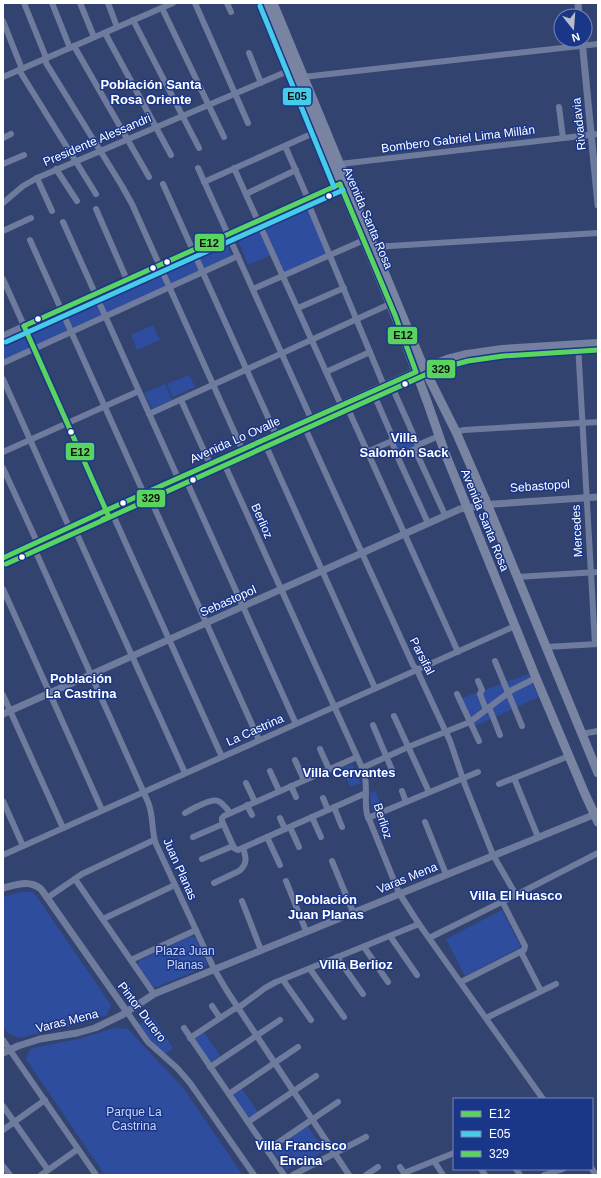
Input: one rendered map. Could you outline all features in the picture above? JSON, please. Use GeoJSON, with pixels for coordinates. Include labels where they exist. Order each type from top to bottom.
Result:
{"type":"FeatureCollection","features":[{"type":"Feature","properties":{"kind":"main road","name":"Avenida Santa Rosa"},"geometry":{"type":"LineString","coordinates":[[266,3],[390,304],[421,373],[456,432],[487,503],[598,773]]}},
{"type":"Feature","properties":{"kind":"main road","name":"Avenida Santa Rosa"},"geometry":{"type":"LineString","coordinates":[[273,3],[374,247],[421,373],[428,404],[465,507],[569,756],[597,816]]}},
{"type":"Feature","properties":{"kind":"main road","name":"Avenida Lo Ovalle"},"geometry":{"type":"LineString","coordinates":[[147,496],[187,482],[242,450],[345,407],[384,386],[480,352],[516,347],[598,343]]}},
{"type":"Feature","properties":{"kind":"main road","name":"Avenida Lo Ovalle"},"geometry":{"type":"LineString","coordinates":[[345,407],[393,389],[421,373]]}},
{"type":"Feature","properties":{"kind":"main road","name":"Avenida Lo Ovalle"},"geometry":{"type":"LineString","coordinates":[[3,558],[36,546],[110,514],[147,496],[178,478],[210,464],[223,462],[266,446],[305,428],[313,421]]}},
{"type":"Feature","properties":{"kind":"main road","name":"Avenida Lo Ovalle"},"geometry":{"type":"LineString","coordinates":[[3,564],[36,546]]}},
{"type":"Feature","properties":{"kind":"street"},"geometry":{"type":"LineString","coordinates":[[24,3],[45,55],[46,62],[128,196],[242,450]]}},
{"type":"Feature","properties":{"kind":"street"},"geometry":{"type":"LineString","coordinates":[[52,3],[72,47],[128,139],[149,177]]}},
{"type":"Feature","properties":{"kind":"street"},"geometry":{"type":"LineString","coordinates":[[80,3],[94,38]]}},
{"type":"Feature","properties":{"kind":"street"},"geometry":{"type":"LineString","coordinates":[[108,3],[117,27]]}},
{"type":"Feature","properties":{"kind":"street"},"geometry":{"type":"LineString","coordinates":[[3,77],[173,3]]}},
{"type":"Feature","properties":{"kind":"street"},"geometry":{"type":"LineString","coordinates":[[195,3],[248,123]]}},
{"type":"Feature","properties":{"kind":"street"},"geometry":{"type":"LineString","coordinates":[[227,3],[231,12]]}},
{"type":"Feature","properties":{"kind":"street"},"geometry":{"type":"LineString","coordinates":[[162,8],[224,137]]}},
{"type":"Feature","properties":{"kind":"street"},"geometry":{"type":"LineString","coordinates":[[134,20],[199,148]]}},
{"type":"Feature","properties":{"kind":"street"},"geometry":{"type":"LineString","coordinates":[[3,21],[20,70],[96,194]]}},
{"type":"Feature","properties":{"kind":"street"},"geometry":{"type":"LineString","coordinates":[[105,33],[171,155]]}},
{"type":"Feature","properties":{"kind":"street"},"geometry":{"type":"LineString","coordinates":[[304,77],[553,47]]}},
{"type":"Feature","properties":{"kind":"street","name":"Rivadavia"},"geometry":{"type":"LineString","coordinates":[[583,48],[595,135],[598,205]]}},
{"type":"Feature","properties":{"kind":"street"},"geometry":{"type":"LineString","coordinates":[[249,53],[261,82]]}},
{"type":"Feature","properties":{"kind":"street","name":"Presidente Alessandri"},"geometry":{"type":"LineString","coordinates":[[3,203],[23,186],[56,169],[293,69]]}},
{"type":"Feature","properties":{"kind":"street"},"geometry":{"type":"LineString","coordinates":[[559,107],[563,138]]}},
{"type":"Feature","properties":{"kind":"street"},"geometry":{"type":"LineString","coordinates":[[204,182],[318,131]]}},
{"type":"Feature","properties":{"kind":"street"},"geometry":{"type":"LineString","coordinates":[[3,138],[11,134]]}},
{"type":"Feature","properties":{"kind":"street","name":"Bombero Gabriel Lima Millán"},"geometry":{"type":"LineString","coordinates":[[340,164],[595,135]]}},
{"type":"Feature","properties":{"kind":"street"},"geometry":{"type":"LineString","coordinates":[[285,146],[384,386]]}},
{"type":"Feature","properties":{"kind":"street"},"geometry":{"type":"LineString","coordinates":[[3,164],[24,155]]}},
{"type":"Feature","properties":{"kind":"street"},"geometry":{"type":"LineString","coordinates":[[3,336],[340,184],[340,164]]}},
{"type":"Feature","properties":{"kind":"street"},"geometry":{"type":"LineString","coordinates":[[198,168],[313,421]]}},
{"type":"Feature","properties":{"kind":"street"},"geometry":{"type":"LineString","coordinates":[[234,168],[326,372],[368,452],[458,652]]}},
{"type":"Feature","properties":{"kind":"street"},"geometry":{"type":"LineString","coordinates":[[56,169],[77,201]]}},
{"type":"Feature","properties":{"kind":"street"},"geometry":{"type":"LineString","coordinates":[[246,194],[296,170]]}},
{"type":"Feature","properties":{"kind":"street"},"geometry":{"type":"LineString","coordinates":[[37,178],[52,211]]}},
{"type":"Feature","properties":{"kind":"street"},"geometry":{"type":"LineString","coordinates":[[163,184],[276,435]]}},
{"type":"Feature","properties":{"kind":"street"},"geometry":{"type":"LineString","coordinates":[[96,209],[127,280]]}},
{"type":"Feature","properties":{"kind":"street"},"geometry":{"type":"LineString","coordinates":[[3,231],[31,218]]}},
{"type":"Feature","properties":{"kind":"street"},"geometry":{"type":"LineString","coordinates":[[63,222],[178,478]]}},
{"type":"Feature","properties":{"kind":"street"},"geometry":{"type":"LineString","coordinates":[[374,247],[598,233]]}},
{"type":"Feature","properties":{"kind":"street"},"geometry":{"type":"LineString","coordinates":[[30,240],[105,407],[259,740]]}},
{"type":"Feature","properties":{"kind":"street"},"geometry":{"type":"LineString","coordinates":[[253,289],[364,240]]}},
{"type":"Feature","properties":{"kind":"street"},"geometry":{"type":"LineString","coordinates":[[3,363],[238,256]]}},
{"type":"Feature","properties":{"kind":"street"},"geometry":{"type":"LineString","coordinates":[[3,279],[222,757]]}},
{"type":"Feature","properties":{"kind":"street"},"geometry":{"type":"LineString","coordinates":[[298,308],[344,288]]}},
{"type":"Feature","properties":{"kind":"street"},"geometry":{"type":"LineString","coordinates":[[149,414],[390,304]]}},
{"type":"Feature","properties":{"kind":"street","name":"Mercedes"},"geometry":{"type":"LineString","coordinates":[[578,344],[596,644]]}},
{"type":"Feature","properties":{"kind":"street"},"geometry":{"type":"LineString","coordinates":[[326,372],[370,352]]}},
{"type":"Feature","properties":{"kind":"street"},"geometry":{"type":"LineString","coordinates":[[3,379],[185,773]]}},
{"type":"Feature","properties":{"kind":"street"},"geometry":{"type":"LineString","coordinates":[[393,389],[417,447],[416,452],[445,516]]}},
{"type":"Feature","properties":{"kind":"street"},"geometry":{"type":"LineString","coordinates":[[3,452],[139,391]]}},
{"type":"Feature","properties":{"kind":"street"},"geometry":{"type":"LineString","coordinates":[[375,397],[392,436],[393,445],[398,457],[428,523]]}},
{"type":"Feature","properties":{"kind":"street"},"geometry":{"type":"LineString","coordinates":[[181,400],[210,464]]}},
{"type":"Feature","properties":{"kind":"street"},"geometry":{"type":"LineString","coordinates":[[456,432],[464,430],[598,422]]}},
{"type":"Feature","properties":{"kind":"street","name":"Parsifal"},"geometry":{"type":"LineString","coordinates":[[305,428],[413,665],[417,670],[446,731],[493,855],[516,895]]}},
{"type":"Feature","properties":{"kind":"street"},"geometry":{"type":"LineString","coordinates":[[398,457],[439,436]]}},
{"type":"Feature","properties":{"kind":"street"},"geometry":{"type":"LineString","coordinates":[[368,452],[392,441]]}},
{"type":"Feature","properties":{"kind":"street"},"geometry":{"type":"LineString","coordinates":[[266,446],[376,688]]}},
{"type":"Feature","properties":{"kind":"street","name":"Berlioz"},"geometry":{"type":"LineString","coordinates":[[223,462],[362,768],[365,777],[366,808],[368,818],[399,894],[542,1098]]}},
{"type":"Feature","properties":{"kind":"street","name":"Juan Planas"},"geometry":{"type":"LineString","coordinates":[[3,468],[5,477],[91,675],[144,792],[150,808],[154,840],[214,969],[256,1036],[349,1175]]}},
{"type":"Feature","properties":{"kind":"street"},"geometry":{"type":"LineString","coordinates":[[187,482],[296,724]]}},
{"type":"Feature","properties":{"kind":"street","name":"Sebastopol"},"geometry":{"type":"LineString","coordinates":[[586,496],[598,492]]}},
{"type":"Feature","properties":{"kind":"street","name":"Sebastopol"},"geometry":{"type":"LineString","coordinates":[[6,712],[465,507],[487,503],[586,496],[598,497]]}},
{"type":"Feature","properties":{"kind":"street"},"geometry":{"type":"LineString","coordinates":[[517,577],[598,572]]}},
{"type":"Feature","properties":{"kind":"street"},"geometry":{"type":"LineString","coordinates":[[3,589],[102,810]]}},
{"type":"Feature","properties":{"kind":"street","name":"La Castrina"},"geometry":{"type":"LineString","coordinates":[[3,855],[515,626]]}},
{"type":"Feature","properties":{"kind":"street"},"geometry":{"type":"LineString","coordinates":[[546,647],[596,644]]}},
{"type":"Feature","properties":{"kind":"street"},"geometry":{"type":"LineString","coordinates":[[495,661],[522,726]]}},
{"type":"Feature","properties":{"kind":"street"},"geometry":{"type":"LineString","coordinates":[[362,768],[408,747],[470,722],[508,692],[536,678]]}},
{"type":"Feature","properties":{"kind":"street"},"geometry":{"type":"LineString","coordinates":[[478,681],[482,690],[480,694],[500,735]]}},
{"type":"Feature","properties":{"kind":"street"},"geometry":{"type":"LineString","coordinates":[[457,694],[479,741]]}},
{"type":"Feature","properties":{"kind":"street"},"geometry":{"type":"LineString","coordinates":[[3,695],[6,712],[63,828]]}},
{"type":"Feature","properties":{"kind":"street"},"geometry":{"type":"LineString","coordinates":[[394,716],[429,792]]}},
{"type":"Feature","properties":{"kind":"street"},"geometry":{"type":"LineString","coordinates":[[373,725],[392,770]]}},
{"type":"Feature","properties":{"kind":"street"},"geometry":{"type":"LineString","coordinates":[[581,734],[598,731]]}},
{"type":"Feature","properties":{"kind":"street"},"geometry":{"type":"LineString","coordinates":[[320,749],[329,769]]}},
{"type":"Feature","properties":{"kind":"street"},"geometry":{"type":"LineString","coordinates":[[193,837],[222,821],[224,816],[230,813],[357,756]]}},
{"type":"Feature","properties":{"kind":"street"},"geometry":{"type":"LineString","coordinates":[[499,784],[569,756]]}},
{"type":"Feature","properties":{"kind":"street"},"geometry":{"type":"LineString","coordinates":[[295,760],[304,780]]}},
{"type":"Feature","properties":{"kind":"street"},"geometry":{"type":"LineString","coordinates":[[270,771],[279,791]]}},
{"type":"Feature","properties":{"kind":"street"},"geometry":{"type":"LineString","coordinates":[[368,818],[478,772]]}},
{"type":"Feature","properties":{"kind":"street"},"geometry":{"type":"LineString","coordinates":[[514,778],[538,837]]}},
{"type":"Feature","properties":{"kind":"street"},"geometry":{"type":"LineString","coordinates":[[246,782],[255,802]]}},
{"type":"Feature","properties":{"kind":"street"},"geometry":{"type":"LineString","coordinates":[[291,786],[296,797]]}},
{"type":"Feature","properties":{"kind":"street"},"geometry":{"type":"LineString","coordinates":[[402,791],[406,802]]}},
{"type":"Feature","properties":{"kind":"street"},"geometry":{"type":"LineString","coordinates":[[202,860],[234,848],[243,848],[366,793]]}},
{"type":"Feature","properties":{"kind":"street"},"geometry":{"type":"LineString","coordinates":[[323,798],[331,808],[342,827]]}},
{"type":"Feature","properties":{"kind":"street"},"geometry":{"type":"LineString","coordinates":[[185,813],[215,800],[222,803],[230,813]]}},
{"type":"Feature","properties":{"kind":"street"},"geometry":{"type":"LineString","coordinates":[[3,801],[23,846]]}},
{"type":"Feature","properties":{"kind":"street"},"geometry":{"type":"LineString","coordinates":[[247,805],[252,815]]}},
{"type":"Feature","properties":{"kind":"street","name":"Varas Mena"},"geometry":{"type":"LineString","coordinates":[[6,1051],[40,1039],[90,1029],[109,1022],[154,994],[493,855],[597,816]]}},
{"type":"Feature","properties":{"kind":"street"},"geometry":{"type":"LineString","coordinates":[[312,817],[320,837]]}},
{"type":"Feature","properties":{"kind":"street"},"geometry":{"type":"LineString","coordinates":[[280,818],[288,828],[299,847]]}},
{"type":"Feature","properties":{"kind":"street"},"geometry":{"type":"LineString","coordinates":[[222,821],[234,848]]}},
{"type":"Feature","properties":{"kind":"street"},"geometry":{"type":"LineString","coordinates":[[425,822],[446,874]]}},
{"type":"Feature","properties":{"kind":"street"},"geometry":{"type":"LineString","coordinates":[[267,837],[280,865]]}},
{"type":"Feature","properties":{"kind":"street"},"geometry":{"type":"LineString","coordinates":[[47,898],[93,869],[154,840]]}},
{"type":"Feature","properties":{"kind":"street"},"geometry":{"type":"LineString","coordinates":[[214,883],[243,868],[246,860],[243,848]]}},
{"type":"Feature","properties":{"kind":"street"},"geometry":{"type":"LineString","coordinates":[[429,938],[598,853]]}},
{"type":"Feature","properties":{"kind":"street"},"geometry":{"type":"LineString","coordinates":[[332,862],[353,912]]}},
{"type":"Feature","properties":{"kind":"street"},"geometry":{"type":"LineString","coordinates":[[75,879],[154,994]]}},
{"type":"Feature","properties":{"kind":"street"},"geometry":{"type":"LineString","coordinates":[[286,881],[306,931]]}},
{"type":"Feature","properties":{"kind":"street","name":"Pintor Durero"},"geometry":{"type":"LineString","coordinates":[[3,888],[24,883],[38,887],[148,1042],[177,1068],[190,1083],[254,1175]]}},
{"type":"Feature","properties":{"kind":"street"},"geometry":{"type":"LineString","coordinates":[[103,919],[175,885]]}},
{"type":"Feature","properties":{"kind":"street"},"geometry":{"type":"LineString","coordinates":[[242,901],[261,950]]}},
{"type":"Feature","properties":{"kind":"street"},"geometry":{"type":"LineString","coordinates":[[461,982],[525,949],[525,946],[502,902]]}},
{"type":"Feature","properties":{"kind":"street"},"geometry":{"type":"LineString","coordinates":[[190,1038],[238,1008],[268,986],[419,924]]}},
{"type":"Feature","properties":{"kind":"street"},"geometry":{"type":"LineString","coordinates":[[131,960],[196,930]]}},
{"type":"Feature","properties":{"kind":"street"},"geometry":{"type":"LineString","coordinates":[[390,936],[417,975]]}},
{"type":"Feature","properties":{"kind":"street"},"geometry":{"type":"LineString","coordinates":[[364,947],[388,982]]}},
{"type":"Feature","properties":{"kind":"street"},"geometry":{"type":"LineString","coordinates":[[521,952],[541,991]]}},
{"type":"Feature","properties":{"kind":"street"},"geometry":{"type":"LineString","coordinates":[[337,957],[363,994]]}},
{"type":"Feature","properties":{"kind":"street"},"geometry":{"type":"LineString","coordinates":[[310,969],[344,1017]]}},
{"type":"Feature","properties":{"kind":"street"},"geometry":{"type":"LineString","coordinates":[[283,980],[311,1020]]}},
{"type":"Feature","properties":{"kind":"street"},"geometry":{"type":"LineString","coordinates":[[486,1018],[556,984]]}},
{"type":"Feature","properties":{"kind":"street"},"geometry":{"type":"LineString","coordinates":[[212,1006],[220,1018]]}},
{"type":"Feature","properties":{"kind":"street"},"geometry":{"type":"LineString","coordinates":[[210,1067],[280,1020]]}},
{"type":"Feature","properties":{"kind":"street"},"geometry":{"type":"LineString","coordinates":[[184,1028],[284,1175]]}},
{"type":"Feature","properties":{"kind":"street"},"geometry":{"type":"LineString","coordinates":[[3,1040],[6,1051],[45,1100],[96,1175]]}},
{"type":"Feature","properties":{"kind":"street"},"geometry":{"type":"LineString","coordinates":[[229,1094],[298,1047]]}},
{"type":"Feature","properties":{"kind":"street"},"geometry":{"type":"LineString","coordinates":[[248,1122],[316,1076]]}},
{"type":"Feature","properties":{"kind":"street"},"geometry":{"type":"LineString","coordinates":[[3,1130],[45,1100]]}},
{"type":"Feature","properties":{"kind":"street"},"geometry":{"type":"LineString","coordinates":[[267,1150],[338,1102]]}},
{"type":"Feature","properties":{"kind":"street"},"geometry":{"type":"LineString","coordinates":[[3,1106],[48,1170]]}},
{"type":"Feature","properties":{"kind":"street"},"geometry":{"type":"LineString","coordinates":[[293,1175],[305,1172],[334,1153],[366,1137]]}},
{"type":"Feature","properties":{"kind":"street"},"geometry":{"type":"LineString","coordinates":[[40,1175],[78,1149]]}},
{"type":"Feature","properties":{"kind":"street"},"geometry":{"type":"LineString","coordinates":[[400,1167],[404,1173],[453,1153]]}},
{"type":"Feature","properties":{"kind":"street"},"geometry":{"type":"LineString","coordinates":[[436,1160],[443,1175]]}},
{"type":"Feature","properties":{"kind":"street"},"geometry":{"type":"LineString","coordinates":[[3,1166],[10,1175]]}},
{"type":"Feature","properties":{"kind":"street"},"geometry":{"type":"LineString","coordinates":[[366,1175],[378,1168]]}},
{"type":"Feature","properties":{"kind":"street"},"geometry":{"type":"LineString","coordinates":[[544,1175],[553,1170]]}},
{"type":"Feature","properties":{"kind":"green space"},"geometry":{"type":"Polygon","coordinates":[[[304,203],[307,204],[328,253],[285,274],[261,224],[304,203]]]}},
{"type":"Feature","properties":{"kind":"green space"},"geometry":{"type":"Polygon","coordinates":[[[259,228],[271,255],[248,265],[237,238],[259,228]]]}},
{"type":"Feature","properties":{"kind":"green space"},"geometry":{"type":"Polygon","coordinates":[[[225,240],[233,258],[3,362],[3,341],[225,240]]]}},
{"type":"Feature","properties":{"kind":"green space"},"geometry":{"type":"Polygon","coordinates":[[[153,325],[160,340],[137,350],[131,335],[153,325]]]}},
{"type":"Feature","properties":{"kind":"green space"},"geometry":{"type":"Polygon","coordinates":[[[189,375],[195,387],[173,397],[167,384],[189,375]]]}},
{"type":"Feature","properties":{"kind":"green space"},"geometry":{"type":"Polygon","coordinates":[[[165,384],[172,400],[152,409],[144,393],[165,384]]]}},
{"type":"Feature","properties":{"kind":"green space"},"geometry":{"type":"Polygon","coordinates":[[[410,431],[415,446],[399,455],[395,444],[395,437],[410,431]]]}},
{"type":"Feature","properties":{"kind":"green space"},"geometry":{"type":"Polygon","coordinates":[[[529,674],[531,679],[471,718],[462,698],[529,674]]]}},
{"type":"Feature","properties":{"kind":"green space"},"geometry":{"type":"Polygon","coordinates":[[[532,683],[539,697],[475,726],[473,722],[513,692],[532,683]]]}},
{"type":"Feature","properties":{"kind":"green space"},"geometry":{"type":"Polygon","coordinates":[[[352,764],[361,783],[350,787],[342,768],[352,764]]]}},
{"type":"Feature","properties":{"kind":"green space"},"geometry":{"type":"Polygon","coordinates":[[[375,791],[382,807],[372,811],[370,793],[375,791]]]}},
{"type":"Feature","properties":{"kind":"green space"},"geometry":{"type":"Polygon","coordinates":[[[21,892],[32,892],[37,897],[111,1005],[107,1015],[75,1025],[21,1038],[9,1034],[3,1026],[3,897],[21,892]]]}},
{"type":"Feature","properties":{"kind":"green space"},"geometry":{"type":"Polygon","coordinates":[[[502,910],[521,947],[465,976],[446,939],[502,910]]]}},
{"type":"Feature","properties":{"kind":"green space","name":"Plaza Juan Planas"},"geometry":{"type":"Polygon","coordinates":[[[189,937],[195,937],[207,964],[203,968],[154,988],[138,965],[139,961],[189,937]]]}},
{"type":"Feature","properties":{"kind":"green space"},"geometry":{"type":"Polygon","coordinates":[[[153,1017],[173,1048],[165,1054],[149,1038],[139,1024],[153,1017]]]}},
{"type":"Feature","properties":{"kind":"green space","name":"Parque La Castrina"},"geometry":{"type":"Polygon","coordinates":[[[114,1028],[128,1029],[184,1089],[242,1174],[105,1175],[26,1059],[30,1049],[79,1039],[114,1028]]]}},
{"type":"Feature","properties":{"kind":"green space"},"geometry":{"type":"Polygon","coordinates":[[[204,1032],[220,1056],[209,1063],[194,1039],[204,1032]]]}},
{"type":"Feature","properties":{"kind":"green space"},"geometry":{"type":"Polygon","coordinates":[[[242,1089],[258,1112],[249,1119],[233,1096],[242,1089]]]}},
{"type":"Feature","properties":{"kind":"green space"},"geometry":{"type":"Polygon","coordinates":[[[308,1126],[324,1151],[300,1166],[284,1141],[308,1126]]]}},
{"type":"Feature","properties":{"kind":"green space"},"geometry":{"type":"Polygon","coordinates":[[[284,1143],[297,1163],[287,1170],[273,1150],[284,1143]]]}},
{"type":"Feature","properties":{"kind":"transit line","name":"E05"},"geometry":{"type":"LineString","coordinates":[[260,6],[334,187]]}},
{"type":"Feature","properties":{"kind":"transit line","name":"E12"},"geometry":{"type":"LineString","coordinates":[[24,326],[340,184]]}},
{"type":"Feature","properties":{"kind":"transit line","name":"E12"},"geometry":{"type":"LineString","coordinates":[[3,558],[416,372],[395,315],[340,184]]}},
{"type":"Feature","properties":{"kind":"transit line","name":"E05"},"geometry":{"type":"LineString","coordinates":[[6,342],[343,190]]}},
{"type":"Feature","properties":{"kind":"transit line","name":"E12"},"geometry":{"type":"LineString","coordinates":[[24,326],[109,517],[103,519]]}},
{"type":"Feature","properties":{"kind":"transit line","name":"329"},"geometry":{"type":"LineString","coordinates":[[6,564],[427,374],[449,366],[468,361],[503,356],[598,350]]}},
{"type":"Feature","properties":{"kind":"district","name":"Población Santa Rosa Oriente"},"geometry":{"type":"Point","coordinates":[151,92]}},
{"type":"Feature","properties":{"kind":"district","name":"Villa Salomón Sack"},"geometry":{"type":"Point","coordinates":[404,444]}},
{"type":"Feature","properties":{"kind":"district","name":"Población La Castrina"},"geometry":{"type":"Point","coordinates":[81,686]}},
{"type":"Feature","properties":{"kind":"district","name":"Villa Cervantes"},"geometry":{"type":"Point","coordinates":[349,772]}},
{"type":"Feature","properties":{"kind":"district","name":"Villa El Huasco"},"geometry":{"type":"Point","coordinates":[516,895]}},
{"type":"Feature","properties":{"kind":"district","name":"Población Juan Planas"},"geometry":{"type":"Point","coordinates":[326,906]}},
{"type":"Feature","properties":{"kind":"district","name":"Villa Berlioz"},"geometry":{"type":"Point","coordinates":[356,964]}},
{"type":"Feature","properties":{"kind":"district","name":"Villa Francisco Encina"},"geometry":{"type":"Point","coordinates":[301,1152]}}]}
